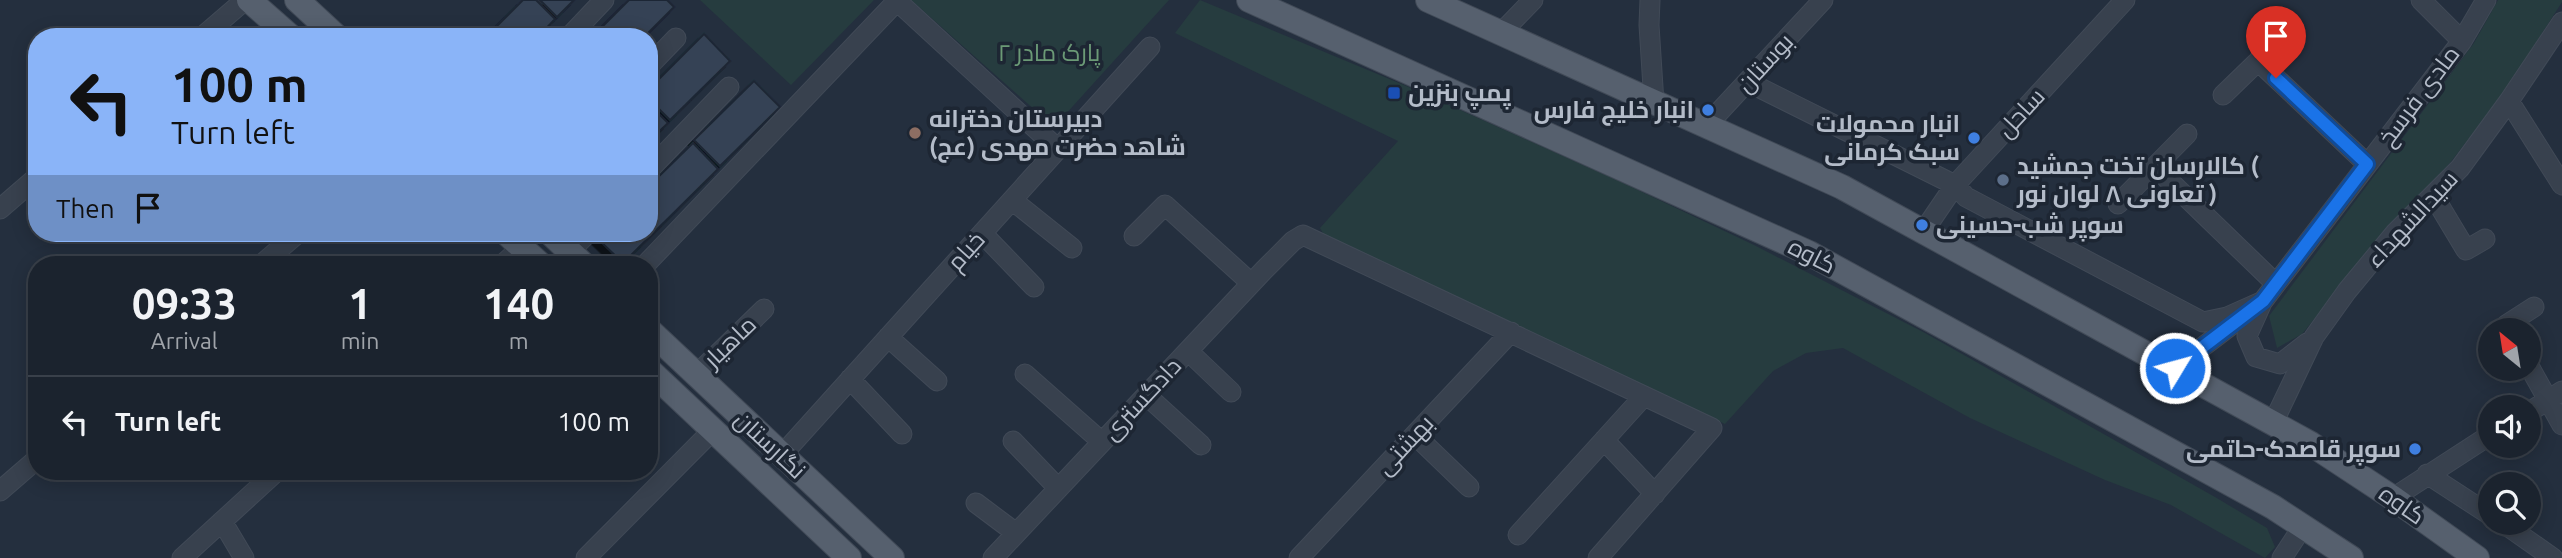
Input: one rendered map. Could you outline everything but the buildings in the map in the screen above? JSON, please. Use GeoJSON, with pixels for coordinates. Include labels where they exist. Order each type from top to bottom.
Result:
{"type":"FeatureCollection","features":[{"type":"Feature","properties":{"kind":"main road"},"geometry":{"type":"LineString","coordinates":[[247,0],[280,28]]}},
{"type":"Feature","properties":{"kind":"main road"},"geometry":{"type":"LineString","coordinates":[[297,0],[327,28]]}},
{"type":"Feature","properties":{"kind":"main road","name":"کاوه"},"geometry":{"type":"LineString","coordinates":[[1249,0],[1809,253],[2273,507],[2351,558]]}},
{"type":"Feature","properties":{"kind":"main road","name":"کاوه"},"geometry":{"type":"LineString","coordinates":[[1428,0],[1842,187],[2311,444],[2477,558]]}},
{"type":"Feature","properties":{"kind":"main road"},"geometry":{"type":"LineString","coordinates":[[516,242],[531,256]]}},
{"type":"Feature","properties":{"kind":"main road"},"geometry":{"type":"LineString","coordinates":[[560,242],[575,256]]}},
{"type":"Feature","properties":{"kind":"main road","name":"نگارستان"},"geometry":{"type":"LineString","coordinates":[[658,339],[892,558]]}},
{"type":"Feature","properties":{"kind":"main road"},"geometry":{"type":"LineString","coordinates":[[672,391],[673,379],[681,374],[696,375]]}},
{"type":"Feature","properties":{"kind":"main road","name":"نگارستان"},"geometry":{"type":"LineString","coordinates":[[658,378],[847,557]]}},
{"type":"Feature","properties":{"kind":"street"},"geometry":{"type":"LineString","coordinates":[[213,28],[247,0]]}},
{"type":"Feature","properties":{"kind":"street"},"geometry":{"type":"LineString","coordinates":[[578,28],[604,0]]}},
{"type":"Feature","properties":{"kind":"street"},"geometry":{"type":"LineString","coordinates":[[1501,33],[1533,0]]}},
{"type":"Feature","properties":{"kind":"street"},"geometry":{"type":"LineString","coordinates":[[1650,0],[1654,103]]}},
{"type":"Feature","properties":{"kind":"street","name":"بوستان"},"geometry":{"type":"LineString","coordinates":[[1707,125],[1823,0]]}},
{"type":"Feature","properties":{"kind":"street","name":"ساحل"},"geometry":{"type":"LineString","coordinates":[[1923,232],[1955,185],[2126,0]]}},
{"type":"Feature","properties":{"kind":"street"},"geometry":{"type":"LineString","coordinates":[[2421,0],[2462,41]]}},
{"type":"Feature","properties":{"kind":"street","name":"مادی فرسخ"},"geometry":{"type":"LineString","coordinates":[[2175,368],[2263,301],[2462,41],[2486,0]]}},
{"type":"Feature","properties":{"kind":"street"},"geometry":{"type":"LineString","coordinates":[[654,256],[897,1],[1058,149]]}},
{"type":"Feature","properties":{"kind":"street","name":"سیدالشهداء"},"geometry":{"type":"LineString","coordinates":[[2273,423],[2314,338],[2347,291],[2395,233],[2460,168],[2562,22]]}},
{"type":"Feature","properties":{"kind":"street"},"geometry":{"type":"LineString","coordinates":[[658,57],[676,38]]}},
{"type":"Feature","properties":{"kind":"street"},"geometry":{"type":"LineString","coordinates":[[2223,95],[2282,38]]}},
{"type":"Feature","properties":{"kind":"street","name":"خیام"},"geometry":{"type":"LineString","coordinates":[[781,456],[1150,47]]}},
{"type":"Feature","properties":{"kind":"street"},"geometry":{"type":"LineString","coordinates":[[2258,61],[2367,164]]}},
{"type":"Feature","properties":{"kind":"street"},"geometry":{"type":"LineString","coordinates":[[1748,82],[1955,185],[1966,197],[2203,322],[2227,317],[2263,301]]}},
{"type":"Feature","properties":{"kind":"street"},"geometry":{"type":"LineString","coordinates":[[658,161],[729,87]]}},
{"type":"Feature","properties":{"kind":"street"},"geometry":{"type":"LineString","coordinates":[[2509,101],[2562,185]]}},
{"type":"Feature","properties":{"kind":"street"},"geometry":{"type":"LineString","coordinates":[[2118,204],[2187,134]]}},
{"type":"Feature","properties":{"kind":"street"},"geometry":{"type":"LineString","coordinates":[[2155,167],[2275,283]]}},
{"type":"Feature","properties":{"kind":"street"},"geometry":{"type":"LineString","coordinates":[[0,209],[28,185]]}},
{"type":"Feature","properties":{"kind":"street"},"geometry":{"type":"LineString","coordinates":[[2433,195],[2466,250],[2485,239]]}},
{"type":"Feature","properties":{"kind":"street"},"geometry":{"type":"LineString","coordinates":[[1012,200],[1072,248]]}},
{"type":"Feature","properties":{"kind":"street"},"geometry":{"type":"LineString","coordinates":[[1134,236],[1165,205],[1251,283]]}},
{"type":"Feature","properties":{"kind":"street"},"geometry":{"type":"LineString","coordinates":[[982,233],[1034,287]]}},
{"type":"Feature","properties":{"kind":"street","name":"دادگستری"},"geometry":{"type":"LineString","coordinates":[[993,558],[1251,283],[1293,241],[1303,235],[1511,332]]}},
{"type":"Feature","properties":{"kind":"street"},"geometry":{"type":"LineString","coordinates":[[271,256],[288,242]]}},
{"type":"Feature","properties":{"kind":"street"},"geometry":{"type":"LineString","coordinates":[[2263,301],[2247,336],[2256,357],[2280,364],[2314,338]]}},
{"type":"Feature","properties":{"kind":"street"},"geometry":{"type":"LineString","coordinates":[[2517,318],[2534,307]]}},
{"type":"Feature","properties":{"kind":"street","name":"ماهیار"},"geometry":{"type":"LineString","coordinates":[[696,375],[764,309]]}},
{"type":"Feature","properties":{"kind":"street"},"geometry":{"type":"LineString","coordinates":[[1511,332],[1712,428],[1598,558]]}},
{"type":"Feature","properties":{"kind":"street","name":"بهشتی"},"geometry":{"type":"LineString","coordinates":[[1299,558],[1511,332]]}},
{"type":"Feature","properties":{"kind":"street"},"geometry":{"type":"LineString","coordinates":[[888,337],[937,381]]}},
{"type":"Feature","properties":{"kind":"street"},"geometry":{"type":"LineString","coordinates":[[1188,351],[1231,392]]}},
{"type":"Feature","properties":{"kind":"street"},"geometry":{"type":"LineString","coordinates":[[1025,374],[1102,442]]}},
{"type":"Feature","properties":{"kind":"street"},"geometry":{"type":"LineString","coordinates":[[850,379],[902,434]]}},
{"type":"Feature","properties":{"kind":"street"},"geometry":{"type":"LineString","coordinates":[[2541,379],[2555,395],[2562,425]]}},
{"type":"Feature","properties":{"kind":"street"},"geometry":{"type":"LineString","coordinates":[[1146,395],[1201,445]]}},
{"type":"Feature","properties":{"kind":"street"},"geometry":{"type":"LineString","coordinates":[[1518,535],[1644,396]]}},
{"type":"Feature","properties":{"kind":"street"},"geometry":{"type":"LineString","coordinates":[[586,558],[713,430]]}},
{"type":"Feature","properties":{"kind":"street"},"geometry":{"type":"LineString","coordinates":[[1415,435],[1469,487]]}},
{"type":"Feature","properties":{"kind":"street"},"geometry":{"type":"LineString","coordinates":[[1013,440],[1058,488]]}},
{"type":"Feature","properties":{"kind":"street"},"geometry":{"type":"LineString","coordinates":[[1604,440],[1655,494]]}},
{"type":"Feature","properties":{"kind":"street"},"geometry":{"type":"LineString","coordinates":[[2393,498],[2478,442]]}},
{"type":"Feature","properties":{"kind":"street"},"geometry":{"type":"LineString","coordinates":[[0,491],[28,467]]}},
{"type":"Feature","properties":{"kind":"street"},"geometry":{"type":"LineString","coordinates":[[2427,474],[2478,507]]}},
{"type":"Feature","properties":{"kind":"street"},"geometry":{"type":"LineString","coordinates":[[182,558],[267,480]]}},
{"type":"Feature","properties":{"kind":"street"},"geometry":{"type":"LineString","coordinates":[[976,503],[1016,533]]}},
{"type":"Feature","properties":{"kind":"street"},"geometry":{"type":"LineString","coordinates":[[222,521],[244,558]]}},
{"type":"Feature","properties":{"kind":"street"},"geometry":{"type":"LineString","coordinates":[[2282,558],[2303,526]]}},
{"type":"Feature","properties":{"kind":"street"},"geometry":{"type":"LineString","coordinates":[[2520,535],[2553,558]]}},
{"type":"Feature","properties":{"kind":"green space"},"geometry":{"type":"Polygon","coordinates":[[[700,0],[874,0],[791,85],[700,0]]]}},
{"type":"Feature","properties":{"kind":"green space","name":"پارک مادر ۲"},"geometry":{"type":"Polygon","coordinates":[[[911,0],[1169,0],[1054,127],[911,0]]]}},
{"type":"Feature","properties":{"kind":"green space"},"geometry":{"type":"Polygon","coordinates":[[[1200,0],[1411,88],[1754,245],[1925,333],[2215,497],[2267,528],[2275,547],[2265,558],[2171,505],[2105,480],[1970,418],[1843,348],[1806,353],[1773,371],[1725,424],[1325,237],[1320,228],[1398,141],[1175,33],[1200,0]]]}},
{"type":"Feature","properties":{"kind":"green space"},"geometry":{"type":"Polygon","coordinates":[[[2498,0],[2562,2],[2506,90],[2450,163],[2389,228],[2302,334],[2277,348],[2269,316],[2474,43],[2498,0]]]}},
{"type":"Feature","properties":{"kind":"place","name":"پمپ بنزین"},"geometry":{"type":"Point","coordinates":[1394,93]}},
{"type":"Feature","properties":{"kind":"place","name":"انبار خلیج فارس"},"geometry":{"type":"Point","coordinates":[1708,110]}},
{"type":"Feature","properties":{"kind":"place","name":"دبیرستان دخترانه شاهد حضرت مهدی (عج)"},"geometry":{"type":"Point","coordinates":[915,133]}},
{"type":"Feature","properties":{"kind":"place","name":"انبار محمولات سبک کرمانی"},"geometry":{"type":"Point","coordinates":[1974,138]}},
{"type":"Feature","properties":{"kind":"place","name":"کالارسان تخت جمشید ( تعاونی ۸ لوان نور )"},"geometry":{"type":"Point","coordinates":[2003,180]}},
{"type":"Feature","properties":{"kind":"place","name":"سوپر شب-حسینی"},"geometry":{"type":"Point","coordinates":[1922,225]}},
{"type":"Feature","properties":{"kind":"place","name":"سوپر قاصدک-حاتمی"},"geometry":{"type":"Point","coordinates":[2415,449]}},
{"type":"Feature","properties":{"kind":"route"},"geometry":{"type":"LineString","coordinates":[[2175,368],[2263,301],[2367,164],[2276,78]]}}]}
